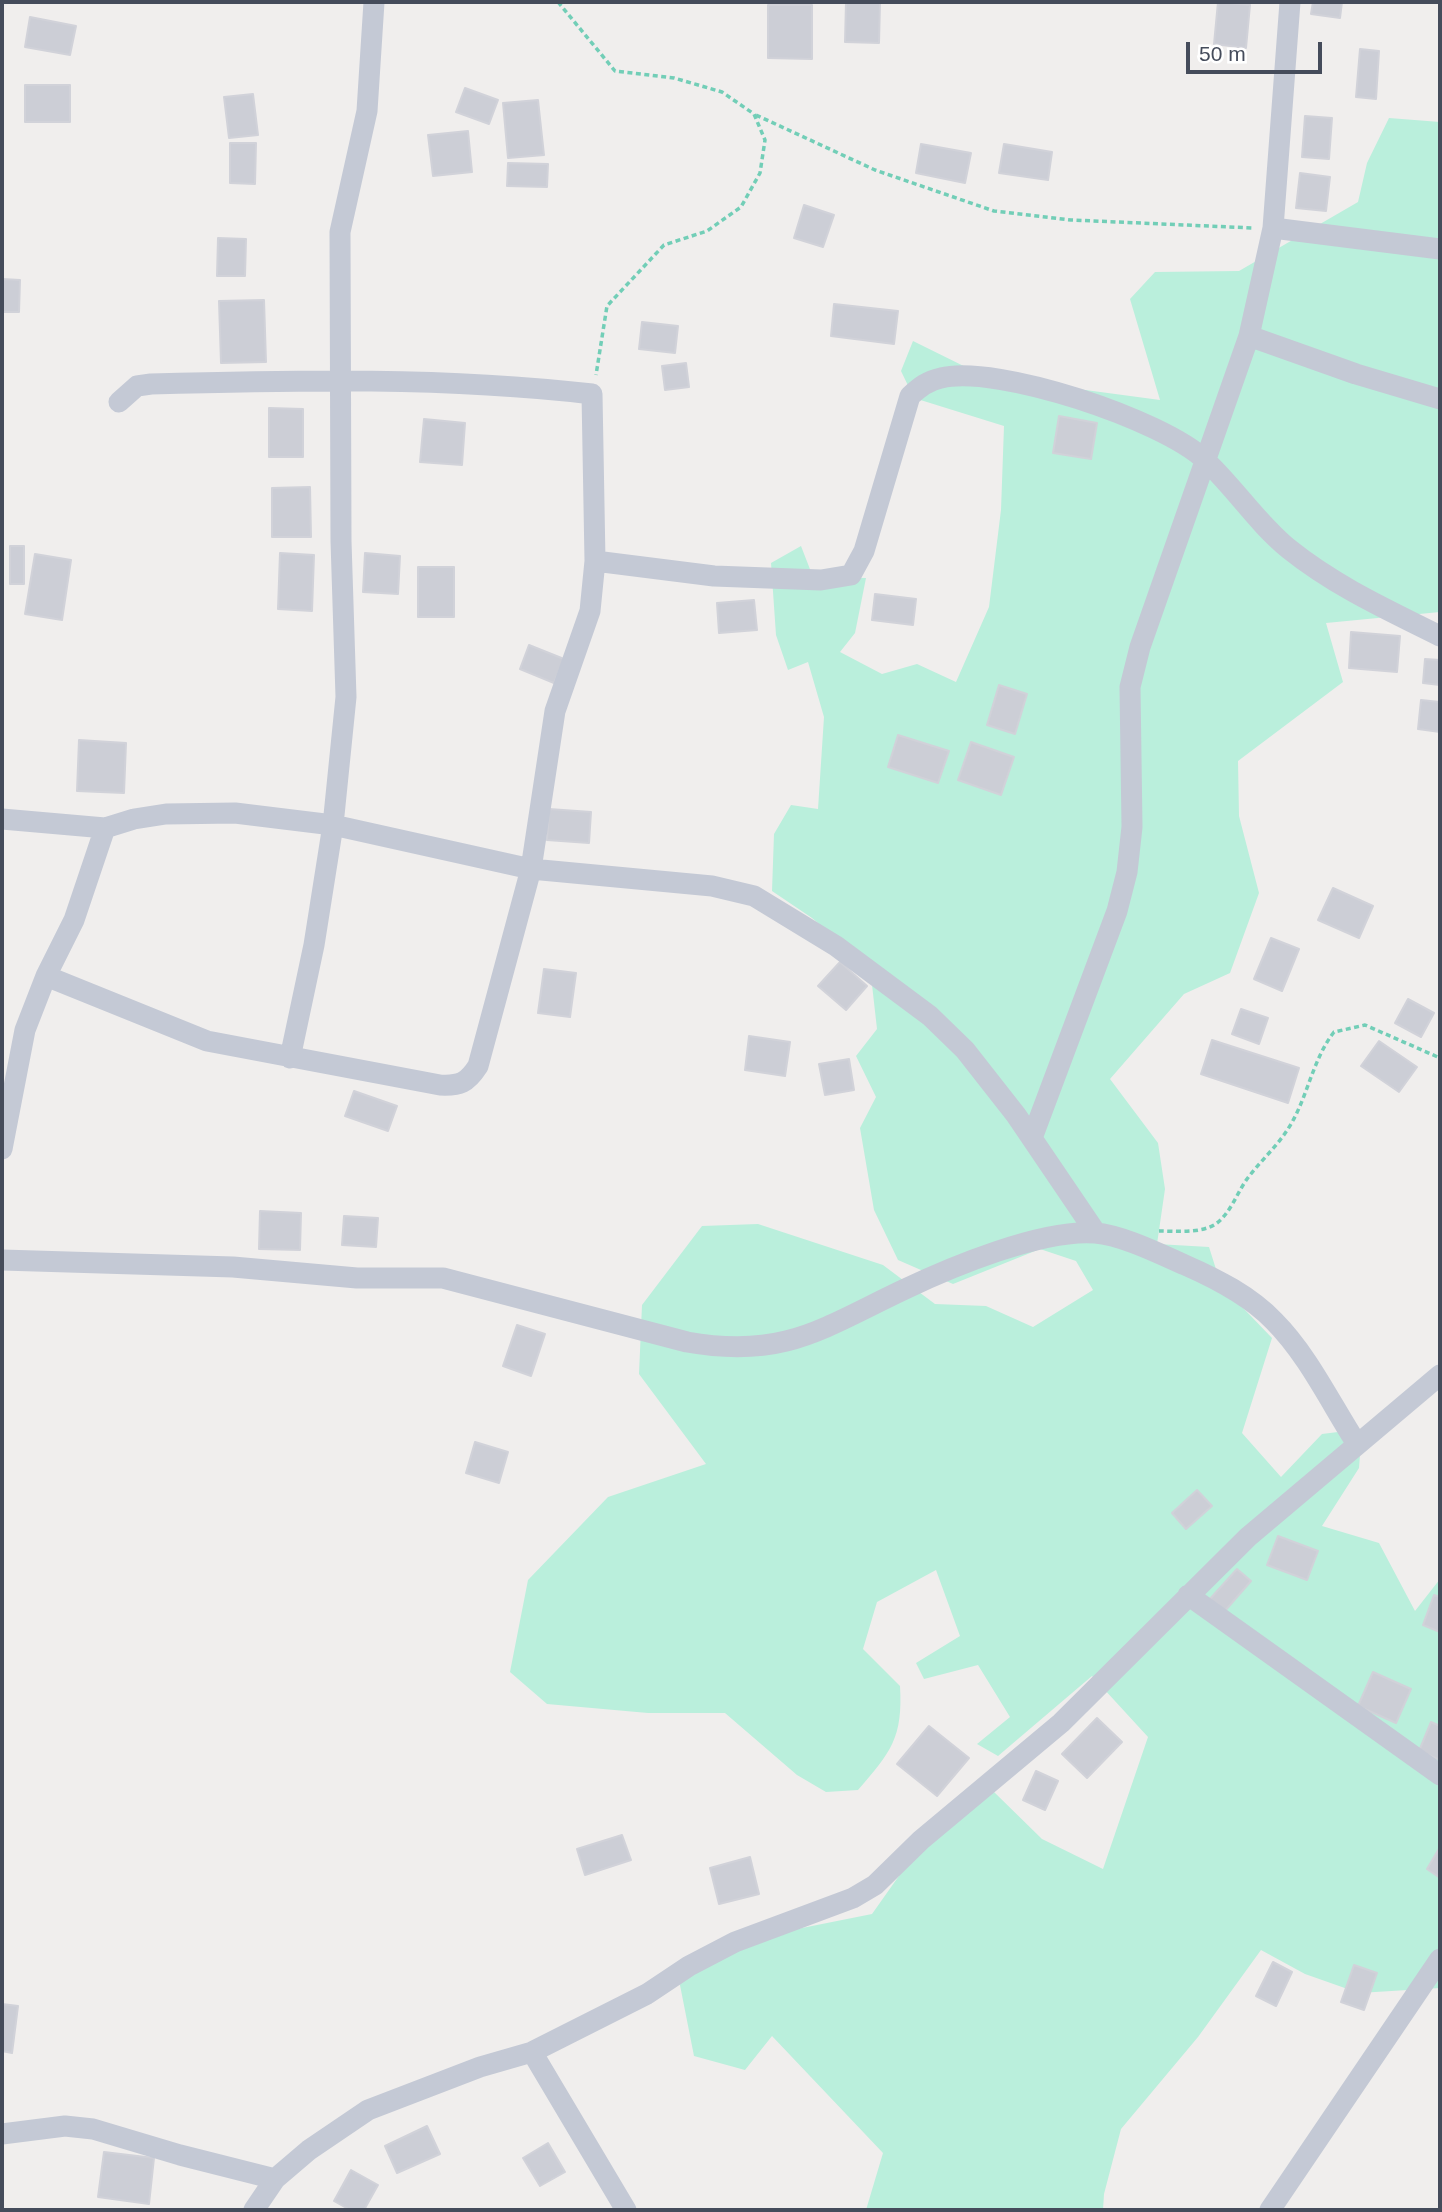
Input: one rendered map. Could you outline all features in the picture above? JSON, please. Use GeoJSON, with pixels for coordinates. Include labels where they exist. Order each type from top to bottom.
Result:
{"type":"FeatureCollection","features":[{"type":"Feature","properties":{"kind":"street"},"geometry":{"type":"LineString","coordinates":[[290,1058],[314,945],[333,825],[346,697],[340,232],[368,111],[374,2]]}},
{"type":"Feature","properties":{"kind":"street"},"geometry":{"type":"LineString","coordinates":[[1032,1138],[1117,911],[1127,872],[1132,827],[1130,687],[1140,647],[1204,458],[1249,336],[1273,228],[1290,2]]}},
{"type":"Feature","properties":{"kind":"street"},"geometry":{"type":"LineString","coordinates":[[1273,228],[1440,249]]}},
{"type":"Feature","properties":{"kind":"street"},"geometry":{"type":"LineString","coordinates":[[1249,336],[1356,374],[1440,399]]}},
{"type":"Feature","properties":{"kind":"street"},"geometry":{"type":"LineString","coordinates":[[595,561],[714,576],[821,580],[851,575],[864,551],[910,397],[924,383],[943,377],[1000,380],[1066,396],[1149,425],[1204,458],[1246,507],[1288,548],[1335,582],[1440,636]]}},
{"type":"Feature","properties":{"kind":"street"},"geometry":{"type":"LineString","coordinates":[[46,976],[184,1034],[230,1047],[440,1085],[457,1086],[470,1080],[478,1066],[531,869],[554,718],[585,632],[595,561],[592,394],[524,386],[340,379],[151,384],[137,386],[119,402]]}},
{"type":"Feature","properties":{"kind":"street"},"geometry":{"type":"LineString","coordinates":[[2,819],[105,828],[134,818],[235,813],[333,825],[531,869],[712,886],[754,896],[786,913],[930,1016],[965,1050],[1032,1138],[1096,1233]]}},
{"type":"Feature","properties":{"kind":"street"},"geometry":{"type":"LineString","coordinates":[[2,1149],[25,1030],[46,976],[74,920],[105,828]]}},
{"type":"Feature","properties":{"kind":"street"},"geometry":{"type":"LineString","coordinates":[[2,1259],[233,1267],[357,1278],[443,1278],[687,1342],[714,1346],[764,1346],[819,1332],[905,1289],[979,1259],[1038,1239],[1096,1233],[1153,1250],[1243,1294],[1275,1321],[1357,1444]]}},
{"type":"Feature","properties":{"kind":"street"},"geometry":{"type":"LineString","coordinates":[[254,2210],[275,2179],[309,2150],[368,2110],[480,2067],[533,2052],[625,2006],[735,1942],[853,1899],[875,1885],[921,1840],[1061,1723],[1248,1537],[1440,1375]]}},
{"type":"Feature","properties":{"kind":"street"},"geometry":{"type":"LineString","coordinates":[[1188,1595],[1368,1727],[1440,1775]]}},
{"type":"Feature","properties":{"kind":"street"},"geometry":{"type":"LineString","coordinates":[[1270,2210],[1440,1959]]}},
{"type":"Feature","properties":{"kind":"street"},"geometry":{"type":"LineString","coordinates":[[533,2052],[626,2210]]}},
{"type":"Feature","properties":{"kind":"street"},"geometry":{"type":"LineString","coordinates":[[2,2134],[65,2126],[93,2129],[275,2179]]}},
{"type":"Feature","properties":{"kind":"path"},"geometry":{"type":"LineString","coordinates":[[558,2],[615,71],[674,78],[722,92],[754,114],[875,170],[994,211],[1070,220],[1225,229],[1273,228]]}},
{"type":"Feature","properties":{"kind":"path"},"geometry":{"type":"LineString","coordinates":[[592,394],[607,306],[664,245],[707,232],[741,207],[760,173],[765,140],[754,114]]}},
{"type":"Feature","properties":{"kind":"path"},"geometry":{"type":"LineString","coordinates":[[1152,1231],[1202,1229],[1216,1224],[1292,1123],[1322,1047],[1334,1032],[1365,1025],[1440,1058]]}},
{"type":"Feature","properties":{"kind":"green space"},"geometry":{"type":"Polygon","coordinates":[[[1389,118],[1440,122],[1440,612],[1326,623],[1343,682],[1238,761],[1239,816],[1259,893],[1230,973],[1184,994],[1110,1079],[1158,1143],[1165,1189],[1157,1244],[1209,1247],[1221,1285],[1272,1338],[1242,1433],[1281,1477],[1322,1434],[1362,1429],[1359,1468],[1322,1526],[1379,1543],[1415,1611],[1440,1579],[1440,1988],[1359,1993],[1305,1974],[1261,1950],[1198,2037],[1121,2129],[1104,2194],[1103,2210],[866,2210],[883,2153],[772,2036],[745,2070],[694,2056],[678,1975],[782,1932],[872,1914],[935,1825],[994,1792],[1042,1839],[1103,1869],[1148,1737],[1092,1676],[998,1756],[977,1744],[1010,1717],[978,1665],[924,1679],[916,1663],[960,1636],[936,1570],[877,1602],[863,1649],[900,1686],[899,1719],[897,1732],[887,1754],[858,1790],[826,1792],[797,1775],[725,1713],[648,1713],[547,1704],[510,1672],[528,1580],[608,1497],[706,1464],[639,1374],[642,1305],[702,1226],[758,1224],[883,1265],[935,1304],[986,1306],[1033,1327],[1093,1290],[1076,1261],[1040,1249],[953,1284],[898,1260],[874,1210],[860,1128],[876,1097],[856,1056],[877,1029],[870,967],[812,918],[772,891],[774,834],[791,805],[818,809],[824,717],[808,662],[788,670],[776,635],[771,563],[801,546],[813,577],[866,578],[855,633],[840,652],[882,674],[917,664],[956,682],[989,607],[1001,510],[1004,426],[914,398],[901,371],[913,341],[996,382],[1063,387],[1160,400],[1130,299],[1155,272],[1239,271],[1358,202],[1367,163],[1389,118]]]}},
{"type":"Feature","properties":{"kind":"building"},"geometry":{"type":"Polygon","coordinates":[[[846,2],[880,2],[879,43],[845,42],[846,2]]]}},
{"type":"Feature","properties":{"kind":"building"},"geometry":{"type":"Polygon","coordinates":[[[1218,2],[1250,5],[1246,48],[1214,44],[1218,2]]]}},
{"type":"Feature","properties":{"kind":"building"},"geometry":{"type":"Polygon","coordinates":[[[1313,2],[1342,2],[1340,18],[1311,14],[1313,2]]]}},
{"type":"Feature","properties":{"kind":"building"},"geometry":{"type":"Polygon","coordinates":[[[768,5],[812,5],[812,59],[768,58],[768,5]]]}},
{"type":"Feature","properties":{"kind":"building"},"geometry":{"type":"Polygon","coordinates":[[[30,17],[76,26],[70,55],[25,47],[30,17]]]}},
{"type":"Feature","properties":{"kind":"building"},"geometry":{"type":"Polygon","coordinates":[[[1360,49],[1379,51],[1376,99],[1356,97],[1360,49]]]}},
{"type":"Feature","properties":{"kind":"building"},"geometry":{"type":"Polygon","coordinates":[[[25,85],[70,85],[70,122],[25,122],[25,85]]]}},
{"type":"Feature","properties":{"kind":"building"},"geometry":{"type":"Polygon","coordinates":[[[465,88],[498,100],[489,124],[456,112],[465,88]]]}},
{"type":"Feature","properties":{"kind":"building"},"geometry":{"type":"Polygon","coordinates":[[[253,94],[258,135],[229,138],[224,97],[253,94]]]}},
{"type":"Feature","properties":{"kind":"building"},"geometry":{"type":"Polygon","coordinates":[[[538,100],[544,155],[508,158],[503,103],[538,100]]]}},
{"type":"Feature","properties":{"kind":"building"},"geometry":{"type":"Polygon","coordinates":[[[1305,116],[1332,118],[1329,159],[1302,157],[1305,116]]]}},
{"type":"Feature","properties":{"kind":"building"},"geometry":{"type":"Polygon","coordinates":[[[468,131],[472,172],[433,176],[428,135],[468,131]]]}},
{"type":"Feature","properties":{"kind":"building"},"geometry":{"type":"Polygon","coordinates":[[[230,143],[256,143],[255,184],[230,183],[230,143]]]}},
{"type":"Feature","properties":{"kind":"building"},"geometry":{"type":"Polygon","coordinates":[[[921,144],[971,153],[965,183],[916,173],[921,144]]]}},
{"type":"Feature","properties":{"kind":"building"},"geometry":{"type":"Polygon","coordinates":[[[1004,144],[1052,152],[1048,180],[999,173],[1004,144]]]}},
{"type":"Feature","properties":{"kind":"building"},"geometry":{"type":"Polygon","coordinates":[[[508,163],[548,164],[547,187],[507,186],[508,163]]]}},
{"type":"Feature","properties":{"kind":"building"},"geometry":{"type":"Polygon","coordinates":[[[1300,173],[1330,177],[1326,211],[1296,208],[1300,173]]]}},
{"type":"Feature","properties":{"kind":"building"},"geometry":{"type":"Polygon","coordinates":[[[804,205],[834,215],[823,247],[794,238],[804,205]]]}},
{"type":"Feature","properties":{"kind":"building"},"geometry":{"type":"Polygon","coordinates":[[[218,238],[246,239],[245,276],[217,276],[218,238]]]}},
{"type":"Feature","properties":{"kind":"building"},"geometry":{"type":"Polygon","coordinates":[[[2,279],[20,280],[19,312],[2,312],[2,279]]]}},
{"type":"Feature","properties":{"kind":"building"},"geometry":{"type":"Polygon","coordinates":[[[264,300],[266,362],[221,363],[219,301],[264,300]]]}},
{"type":"Feature","properties":{"kind":"building"},"geometry":{"type":"Polygon","coordinates":[[[834,304],[898,311],[894,344],[831,336],[834,304]]]}},
{"type":"Feature","properties":{"kind":"building"},"geometry":{"type":"Polygon","coordinates":[[[642,322],[678,326],[675,353],[639,349],[642,322]]]}},
{"type":"Feature","properties":{"kind":"building"},"geometry":{"type":"Polygon","coordinates":[[[686,363],[689,387],[665,390],[662,366],[686,363]]]}},
{"type":"Feature","properties":{"kind":"building"},"geometry":{"type":"Polygon","coordinates":[[[269,408],[303,409],[303,457],[269,457],[269,408]]]}},
{"type":"Feature","properties":{"kind":"building"},"geometry":{"type":"Polygon","coordinates":[[[1059,416],[1097,423],[1091,459],[1053,453],[1059,416]]]}},
{"type":"Feature","properties":{"kind":"building"},"geometry":{"type":"Polygon","coordinates":[[[424,419],[465,423],[462,465],[420,462],[424,419]]]}},
{"type":"Feature","properties":{"kind":"building"},"geometry":{"type":"Polygon","coordinates":[[[310,487],[311,537],[272,537],[272,488],[310,487]]]}},
{"type":"Feature","properties":{"kind":"building"},"geometry":{"type":"Polygon","coordinates":[[[10,546],[24,546],[24,584],[10,584],[10,546]]]}},
{"type":"Feature","properties":{"kind":"building"},"geometry":{"type":"Polygon","coordinates":[[[280,553],[314,555],[312,611],[278,609],[280,553]]]}},
{"type":"Feature","properties":{"kind":"building"},"geometry":{"type":"Polygon","coordinates":[[[365,553],[400,556],[398,594],[363,592],[365,553]]]}},
{"type":"Feature","properties":{"kind":"building"},"geometry":{"type":"Polygon","coordinates":[[[35,554],[71,560],[62,620],[25,614],[35,554]]]}},
{"type":"Feature","properties":{"kind":"building"},"geometry":{"type":"Polygon","coordinates":[[[418,567],[454,567],[454,617],[418,617],[418,567]]]}},
{"type":"Feature","properties":{"kind":"building"},"geometry":{"type":"Polygon","coordinates":[[[875,594],[916,599],[913,625],[872,620],[875,594]]]}},
{"type":"Feature","properties":{"kind":"building"},"geometry":{"type":"Polygon","coordinates":[[[754,600],[757,630],[719,633],[717,603],[754,600]]]}},
{"type":"Feature","properties":{"kind":"building"},"geometry":{"type":"Polygon","coordinates":[[[1351,632],[1400,636],[1397,672],[1349,668],[1351,632]]]}},
{"type":"Feature","properties":{"kind":"building"},"geometry":{"type":"Polygon","coordinates":[[[529,645],[564,659],[554,683],[520,669],[529,645]]]}},
{"type":"Feature","properties":{"kind":"building"},"geometry":{"type":"Polygon","coordinates":[[[1425,659],[1440,660],[1440,685],[1423,683],[1425,659]]]}},
{"type":"Feature","properties":{"kind":"building"},"geometry":{"type":"Polygon","coordinates":[[[999,685],[1027,694],[1015,734],[987,725],[999,685]]]}},
{"type":"Feature","properties":{"kind":"building"},"geometry":{"type":"Polygon","coordinates":[[[1421,700],[1440,702],[1440,732],[1418,729],[1421,700]]]}},
{"type":"Feature","properties":{"kind":"building"},"geometry":{"type":"Polygon","coordinates":[[[898,735],[949,751],[938,783],[888,767],[898,735]]]}},
{"type":"Feature","properties":{"kind":"building"},"geometry":{"type":"Polygon","coordinates":[[[79,740],[126,743],[124,793],[77,791],[79,740]]]}},
{"type":"Feature","properties":{"kind":"building"},"geometry":{"type":"Polygon","coordinates":[[[971,742],[1014,757],[1001,795],[958,780],[971,742]]]}},
{"type":"Feature","properties":{"kind":"building"},"geometry":{"type":"Polygon","coordinates":[[[549,809],[591,812],[589,843],[547,840],[549,809]]]}},
{"type":"Feature","properties":{"kind":"building"},"geometry":{"type":"Polygon","coordinates":[[[1333,888],[1373,906],[1359,938],[1318,920],[1333,888]]]}},
{"type":"Feature","properties":{"kind":"building"},"geometry":{"type":"Polygon","coordinates":[[[1271,938],[1299,949],[1282,991],[1254,979],[1271,938]]]}},
{"type":"Feature","properties":{"kind":"building"},"geometry":{"type":"Polygon","coordinates":[[[840,962],[867,986],[846,1010],[818,986],[840,962]]]}},
{"type":"Feature","properties":{"kind":"building"},"geometry":{"type":"Polygon","coordinates":[[[544,969],[576,973],[570,1017],[538,1013],[544,969]]]}},
{"type":"Feature","properties":{"kind":"building"},"geometry":{"type":"Polygon","coordinates":[[[1408,999],[1434,1013],[1421,1037],[1395,1023],[1408,999]]]}},
{"type":"Feature","properties":{"kind":"building"},"geometry":{"type":"Polygon","coordinates":[[[1241,1009],[1268,1018],[1259,1044],[1232,1034],[1241,1009]]]}},
{"type":"Feature","properties":{"kind":"building"},"geometry":{"type":"Polygon","coordinates":[[[749,1036],[790,1042],[785,1076],[745,1070],[749,1036]]]}},
{"type":"Feature","properties":{"kind":"building"},"geometry":{"type":"Polygon","coordinates":[[[1212,1040],[1299,1068],[1288,1103],[1201,1074],[1212,1040]]]}},
{"type":"Feature","properties":{"kind":"building"},"geometry":{"type":"Polygon","coordinates":[[[1379,1041],[1417,1067],[1399,1092],[1361,1066],[1379,1041]]]}},
{"type":"Feature","properties":{"kind":"building"},"geometry":{"type":"Polygon","coordinates":[[[849,1059],[854,1090],[825,1095],[819,1064],[849,1059]]]}},
{"type":"Feature","properties":{"kind":"building"},"geometry":{"type":"Polygon","coordinates":[[[354,1091],[397,1106],[388,1131],[345,1116],[354,1091]]]}},
{"type":"Feature","properties":{"kind":"building"},"geometry":{"type":"Polygon","coordinates":[[[260,1211],[301,1213],[300,1250],[259,1249],[260,1211]]]}},
{"type":"Feature","properties":{"kind":"building"},"geometry":{"type":"Polygon","coordinates":[[[344,1216],[378,1218],[376,1247],[342,1245],[344,1216]]]}},
{"type":"Feature","properties":{"kind":"building"},"geometry":{"type":"Polygon","coordinates":[[[517,1325],[545,1334],[531,1376],[503,1366],[517,1325]]]}},
{"type":"Feature","properties":{"kind":"building"},"geometry":{"type":"Polygon","coordinates":[[[475,1442],[508,1452],[499,1483],[466,1473],[475,1442]]]}},
{"type":"Feature","properties":{"kind":"building"},"geometry":{"type":"Polygon","coordinates":[[[1197,1490],[1212,1506],[1186,1529],[1172,1513],[1197,1490]]]}},
{"type":"Feature","properties":{"kind":"building"},"geometry":{"type":"Polygon","coordinates":[[[1278,1536],[1318,1551],[1307,1580],[1267,1565],[1278,1536]]]}},
{"type":"Feature","properties":{"kind":"building"},"geometry":{"type":"Polygon","coordinates":[[[1237,1569],[1251,1581],[1223,1613],[1209,1600],[1237,1569]]]}},
{"type":"Feature","properties":{"kind":"building"},"geometry":{"type":"Polygon","coordinates":[[[1434,1595],[1440,1597],[1440,1632],[1423,1625],[1434,1595]]]}},
{"type":"Feature","properties":{"kind":"building"},"geometry":{"type":"Polygon","coordinates":[[[1373,1672],[1411,1689],[1396,1723],[1358,1706],[1373,1672]]]}},
{"type":"Feature","properties":{"kind":"building"},"geometry":{"type":"Polygon","coordinates":[[[1097,1718],[1122,1742],[1087,1778],[1062,1754],[1097,1718]]]}},
{"type":"Feature","properties":{"kind":"building"},"geometry":{"type":"Polygon","coordinates":[[[1431,1722],[1440,1726],[1440,1760],[1419,1751],[1431,1722]]]}},
{"type":"Feature","properties":{"kind":"building"},"geometry":{"type":"Polygon","coordinates":[[[929,1726],[969,1758],[937,1796],[897,1764],[929,1726]]]}},
{"type":"Feature","properties":{"kind":"building"},"geometry":{"type":"Polygon","coordinates":[[[1036,1771],[1058,1781],[1045,1810],[1023,1800],[1036,1771]]]}},
{"type":"Feature","properties":{"kind":"building"},"geometry":{"type":"Polygon","coordinates":[[[622,1835],[631,1860],[585,1875],[577,1849],[622,1835]]]}},
{"type":"Feature","properties":{"kind":"building"},"geometry":{"type":"Polygon","coordinates":[[[1440,1847],[1440,1878],[1427,1869],[1440,1847]]]}},
{"type":"Feature","properties":{"kind":"building"},"geometry":{"type":"Polygon","coordinates":[[[750,1857],[759,1894],[719,1904],[710,1868],[750,1857]]]}},
{"type":"Feature","properties":{"kind":"building"},"geometry":{"type":"Polygon","coordinates":[[[1273,1962],[1292,1972],[1276,2006],[1256,1996],[1273,1962]]]}},
{"type":"Feature","properties":{"kind":"building"},"geometry":{"type":"Polygon","coordinates":[[[1354,1965],[1377,1973],[1364,2010],[1341,2002],[1354,1965]]]}},
{"type":"Feature","properties":{"kind":"building"},"geometry":{"type":"Polygon","coordinates":[[[2,2004],[18,2006],[12,2053],[2,2051],[2,2004]]]}},
{"type":"Feature","properties":{"kind":"building"},"geometry":{"type":"Polygon","coordinates":[[[427,2126],[440,2154],[397,2173],[385,2146],[427,2126]]]}},
{"type":"Feature","properties":{"kind":"building"},"geometry":{"type":"Polygon","coordinates":[[[548,2143],[565,2172],[540,2186],[523,2158],[548,2143]]]}},
{"type":"Feature","properties":{"kind":"building"},"geometry":{"type":"Polygon","coordinates":[[[104,2152],[154,2158],[149,2204],[98,2197],[104,2152]]]}},
{"type":"Feature","properties":{"kind":"building"},"geometry":{"type":"Polygon","coordinates":[[[351,2170],[378,2185],[364,2210],[350,2210],[334,2201],[351,2170]]]}}]}
